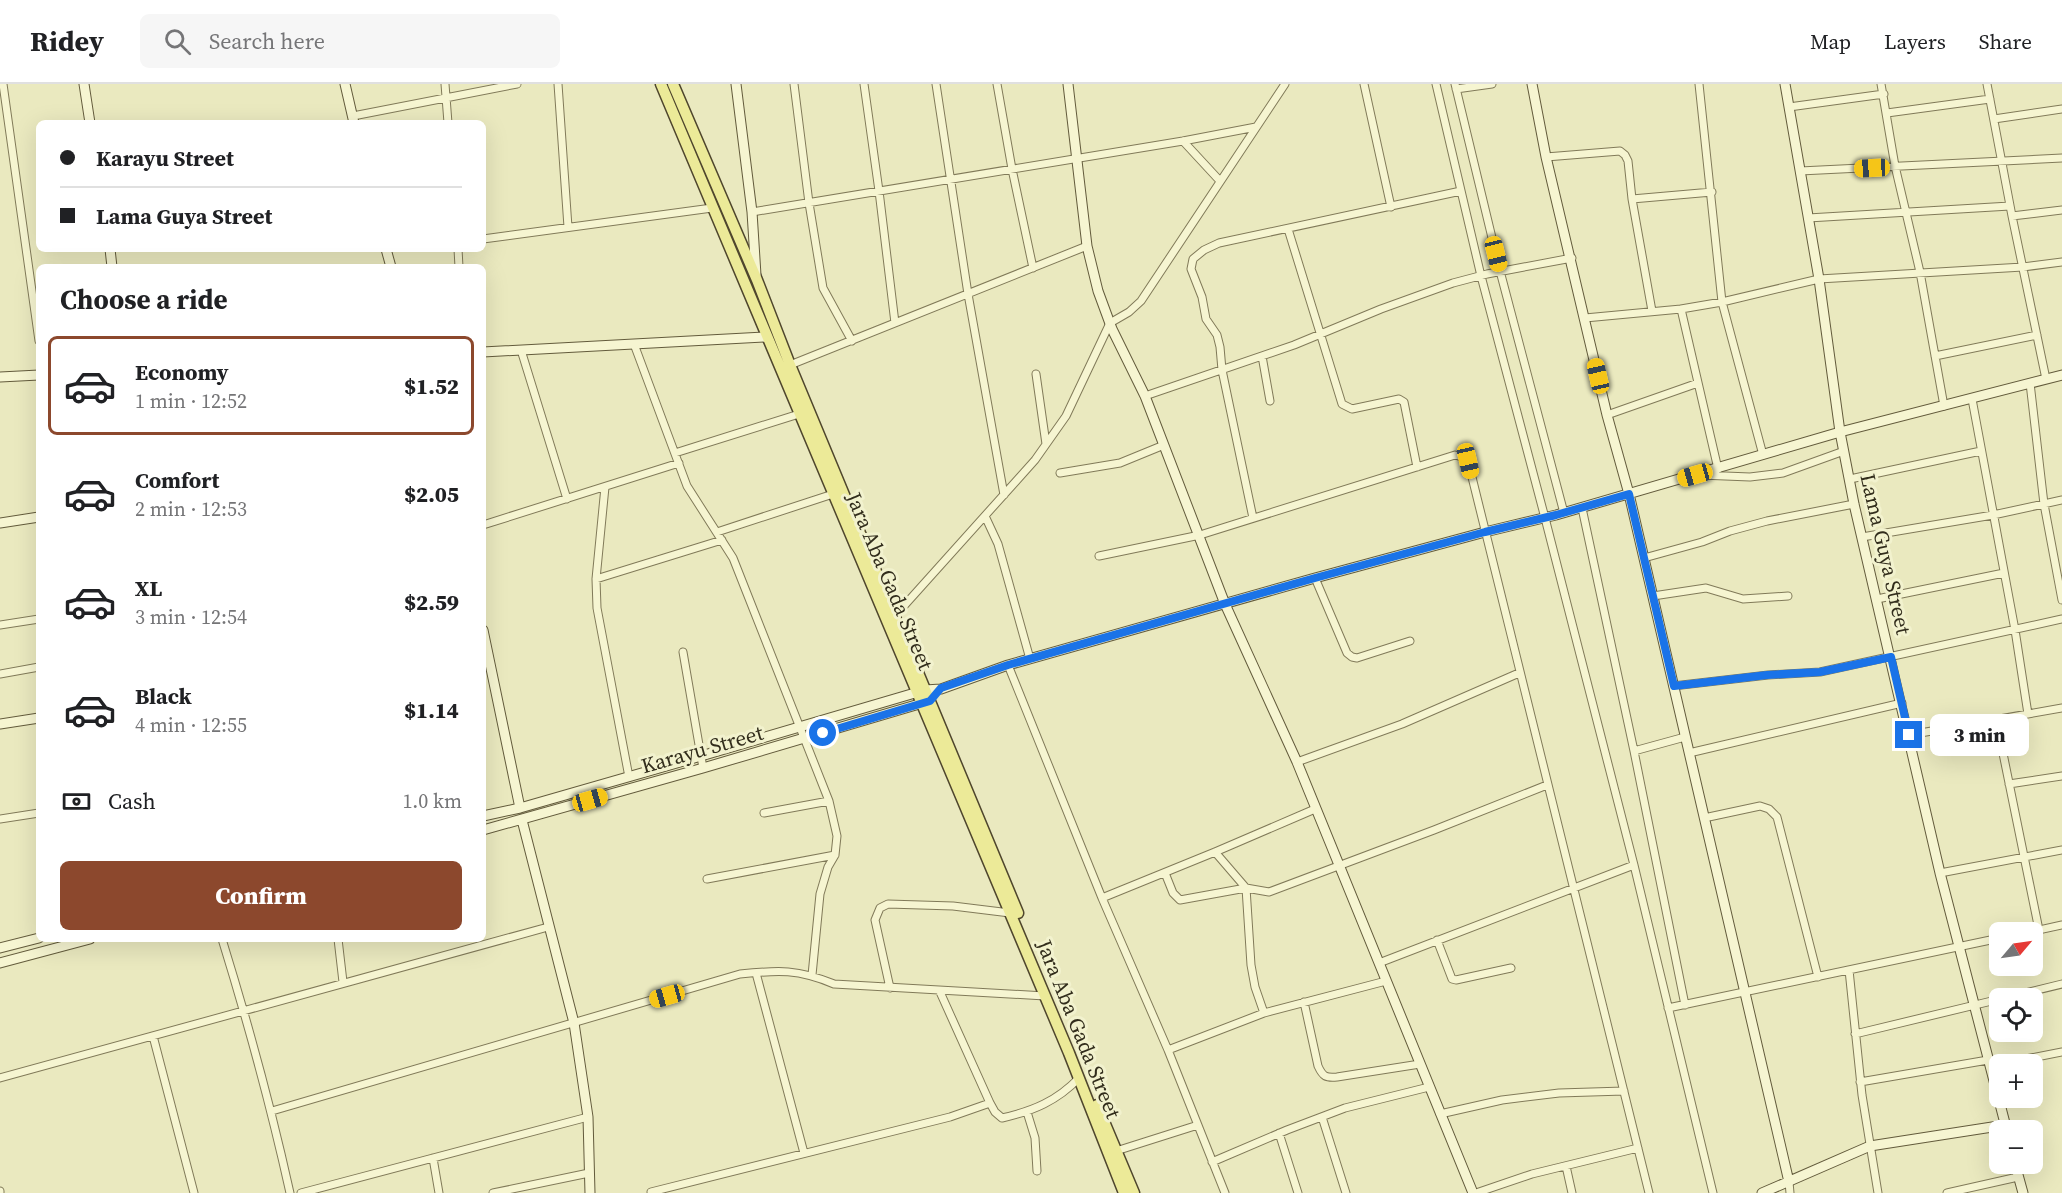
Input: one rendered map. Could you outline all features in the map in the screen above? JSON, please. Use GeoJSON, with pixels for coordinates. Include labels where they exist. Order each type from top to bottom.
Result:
{"type":"FeatureCollection","features":[{"type":"Feature","properties":{"kind":"main road","name":"Jara Aba Gada Street"},"geometry":{"type":"LineString","coordinates":[[661,84],[832,494],[921,691]]}},
{"type":"Feature","properties":{"kind":"main road","name":"Jara Aba Gada Street"},"geometry":{"type":"LineString","coordinates":[[673,84],[757,280],[894,616],[925,702],[1124,1193]]}},
{"type":"Feature","properties":{"kind":"main road","name":"Jara Aba Gada Street"},"geometry":{"type":"LineString","coordinates":[[925,702],[1134,1193]]}},
{"type":"Feature","properties":{"kind":"street"},"geometry":{"type":"LineString","coordinates":[[3,84],[36,320]]}},
{"type":"Feature","properties":{"kind":"street"},"geometry":{"type":"LineString","coordinates":[[84,84],[90,120]]}},
{"type":"Feature","properties":{"kind":"street"},"geometry":{"type":"LineString","coordinates":[[345,84],[353,120],[518,84]]}},
{"type":"Feature","properties":{"kind":"street"},"geometry":{"type":"LineString","coordinates":[[445,84],[448,120]]}},
{"type":"Feature","properties":{"kind":"street"},"geometry":{"type":"LineString","coordinates":[[558,84],[568,227]]}},
{"type":"Feature","properties":{"kind":"street"},"geometry":{"type":"LineString","coordinates":[[736,84],[752,212],[757,280]]}},
{"type":"Feature","properties":{"kind":"street"},"geometry":{"type":"LineString","coordinates":[[794,84],[808,203],[823,288],[852,340]]}},
{"type":"Feature","properties":{"kind":"street"},"geometry":{"type":"LineString","coordinates":[[864,84],[895,323]]}},
{"type":"Feature","properties":{"kind":"street"},"geometry":{"type":"LineString","coordinates":[[936,84],[968,294],[1004,495]]}},
{"type":"Feature","properties":{"kind":"street"},"geometry":{"type":"LineString","coordinates":[[998,84],[1012,169],[1033,268]]}},
{"type":"Feature","properties":{"kind":"street"},"geometry":{"type":"LineString","coordinates":[[1068,84],[1087,246],[1098,291],[1111,326],[1145,396],[1225,604],[1297,762],[1440,1114],[1475,1193],[1532,1174],[1638,1148]]}},
{"type":"Feature","properties":{"kind":"street"},"geometry":{"type":"LineString","coordinates":[[894,616],[1035,460],[1066,416],[1111,326],[1141,301],[1285,84]]}},
{"type":"Feature","properties":{"kind":"street"},"geometry":{"type":"LineString","coordinates":[[1364,84],[1390,207]]}},
{"type":"Feature","properties":{"kind":"street"},"geometry":{"type":"LineString","coordinates":[[1436,84],[1481,276],[1634,865],[1713,1193]]}},
{"type":"Feature","properties":{"kind":"street"},"geometry":{"type":"LineString","coordinates":[[1492,84],[1456,87],[1500,272],[1564,513]]}},
{"type":"Feature","properties":{"kind":"street"},"geometry":{"type":"LineString","coordinates":[[1532,84],[1546,157],[1572,258],[1607,415],[1629,494],[1790,1193]]}},
{"type":"Feature","properties":{"kind":"street"},"geometry":{"type":"LineString","coordinates":[[1699,84],[1722,302],[1763,455]]}},
{"type":"Feature","properties":{"kind":"street","name":"Lama Guya Street"},"geometry":{"type":"LineString","coordinates":[[1785,84],[1819,279],[1840,432],[1854,504],[1940,873],[1989,1063]]}},
{"type":"Feature","properties":{"kind":"street"},"geometry":{"type":"LineString","coordinates":[[1881,84],[1905,211],[1920,272],[1944,406]]}},
{"type":"Feature","properties":{"kind":"street"},"geometry":{"type":"LineString","coordinates":[[1987,84],[2046,379]]}},
{"type":"Feature","properties":{"kind":"street"},"geometry":{"type":"LineString","coordinates":[[1789,107],[1884,94]]}},
{"type":"Feature","properties":{"kind":"street"},"geometry":{"type":"LineString","coordinates":[[1887,113],[1990,99]]}},
{"type":"Feature","properties":{"kind":"street"},"geometry":{"type":"LineString","coordinates":[[1994,119],[2062,109]]}},
{"type":"Feature","properties":{"kind":"street"},"geometry":{"type":"LineString","coordinates":[[752,212],[1184,141],[1256,127]]}},
{"type":"Feature","properties":{"kind":"street"},"geometry":{"type":"LineString","coordinates":[[1184,141],[1220,181]]}},
{"type":"Feature","properties":{"kind":"street"},"geometry":{"type":"LineString","coordinates":[[1546,157],[1620,151],[1625,155],[1629,161],[1632,199],[1652,311]]}},
{"type":"Feature","properties":{"kind":"street"},"geometry":{"type":"LineString","coordinates":[[1800,171],[2062,158]]}},
{"type":"Feature","properties":{"kind":"street"},"geometry":{"type":"LineString","coordinates":[[1253,518],[1222,370],[1220,347],[1217,335],[1206,319],[1202,297],[1191,270],[1193,259],[1204,250],[1219,243],[1461,191]]}},
{"type":"Feature","properties":{"kind":"street"},"geometry":{"type":"LineString","coordinates":[[1632,199],[1712,192]]}},
{"type":"Feature","properties":{"kind":"street"},"geometry":{"type":"LineString","coordinates":[[1808,218],[2010,206]]}},
{"type":"Feature","properties":{"kind":"street"},"geometry":{"type":"LineString","coordinates":[[486,239],[712,208]]}},
{"type":"Feature","properties":{"kind":"street"},"geometry":{"type":"LineString","coordinates":[[2012,216],[2062,210]]}},
{"type":"Feature","properties":{"kind":"street"},"geometry":{"type":"LineString","coordinates":[[1288,229],[1342,404],[1352,409],[1399,399],[1404,402],[1417,467]]}},
{"type":"Feature","properties":{"kind":"street"},"geometry":{"type":"LineString","coordinates":[[790,365],[1087,246]]}},
{"type":"Feature","properties":{"kind":"street"},"geometry":{"type":"LineString","coordinates":[[1145,396],[1262,356],[1453,283],[1572,258]]}},
{"type":"Feature","properties":{"kind":"street"},"geometry":{"type":"LineString","coordinates":[[1585,318],[1681,309],[1722,302],[1819,279],[2023,267],[2062,262]]}},
{"type":"Feature","properties":{"kind":"street"},"geometry":{"type":"LineString","coordinates":[[1681,309],[1718,469]]}},
{"type":"Feature","properties":{"kind":"street"},"geometry":{"type":"LineString","coordinates":[[1935,356],[2037,335]]}},
{"type":"Feature","properties":{"kind":"street"},"geometry":{"type":"LineString","coordinates":[[486,352],[766,337]]}},
{"type":"Feature","properties":{"kind":"street"},"geometry":{"type":"LineString","coordinates":[[634,344],[687,486],[733,558],[829,801],[837,836],[835,855],[828,867],[820,894],[812,975]]}},
{"type":"Feature","properties":{"kind":"street"},"geometry":{"type":"LineString","coordinates":[[521,350],[567,499]]}},
{"type":"Feature","properties":{"kind":"street"},"geometry":{"type":"LineString","coordinates":[[1262,356],[1270,401]]}},
{"type":"Feature","properties":{"kind":"street"},"geometry":{"type":"LineString","coordinates":[[1036,374],[1046,444]]}},
{"type":"Feature","properties":{"kind":"street"},"geometry":{"type":"LineString","coordinates":[[0,377],[36,375]]}},
{"type":"Feature","properties":{"kind":"street","name":"Karayu Street"},"geometry":{"type":"LineString","coordinates":[[486,815],[629,777],[921,691],[941,688],[1008,665],[1315,578],[1582,508],[1840,432],[2062,375]]}},
{"type":"Feature","properties":{"kind":"street"},"geometry":{"type":"LineString","coordinates":[[1607,415],[1698,383]]}},
{"type":"Feature","properties":{"kind":"street"},"geometry":{"type":"LineString","coordinates":[[2030,383],[2044,504],[2062,600]]}},
{"type":"Feature","properties":{"kind":"street"},"geometry":{"type":"LineString","coordinates":[[1972,399],[2015,630],[2028,714]]}},
{"type":"Feature","properties":{"kind":"street"},"geometry":{"type":"LineString","coordinates":[[675,453],[799,414]]}},
{"type":"Feature","properties":{"kind":"street"},"geometry":{"type":"LineString","coordinates":[[1060,473],[1119,463],[1164,445]]}},
{"type":"Feature","properties":{"kind":"street"},"geometry":{"type":"LineString","coordinates":[[1695,475],[1750,477],[1784,473],[1844,451]]}},
{"type":"Feature","properties":{"kind":"street"},"geometry":{"type":"LineString","coordinates":[[1850,479],[1981,451]]}},
{"type":"Feature","properties":{"kind":"street"},"geometry":{"type":"LineString","coordinates":[[1099,556],[1200,535],[1455,455],[1468,461],[1649,1193]]}},
{"type":"Feature","properties":{"kind":"street"},"geometry":{"type":"LineString","coordinates":[[486,524],[679,463]]}},
{"type":"Feature","properties":{"kind":"street"},"geometry":{"type":"LineString","coordinates":[[605,487],[596,579],[597,608],[629,777]]}},
{"type":"Feature","properties":{"kind":"street"},"geometry":{"type":"LineString","coordinates":[[717,532],[832,494]]}},
{"type":"Feature","properties":{"kind":"street"},"geometry":{"type":"LineString","coordinates":[[1862,537],[1993,515],[2062,500]]}},
{"type":"Feature","properties":{"kind":"street"},"geometry":{"type":"LineString","coordinates":[[1644,558],[1767,521],[1854,504]]}},
{"type":"Feature","properties":{"kind":"street"},"geometry":{"type":"LineString","coordinates":[[1582,508],[1685,1005]]}},
{"type":"Feature","properties":{"kind":"street"},"geometry":{"type":"LineString","coordinates":[[985,516],[998,544],[1030,659]]}},
{"type":"Feature","properties":{"kind":"street"},"geometry":{"type":"LineString","coordinates":[[0,523],[36,517]]}},
{"type":"Feature","properties":{"kind":"street"},"geometry":{"type":"LineString","coordinates":[[596,579],[722,540]]}},
{"type":"Feature","properties":{"kind":"street"},"geometry":{"type":"LineString","coordinates":[[1877,599],[2004,573]]}},
{"type":"Feature","properties":{"kind":"street"},"geometry":{"type":"LineString","coordinates":[[1315,578],[1347,653],[1352,657],[1357,658],[1410,641]]}},
{"type":"Feature","properties":{"kind":"street"},"geometry":{"type":"LineString","coordinates":[[1653,596],[1706,588],[1743,599],[1788,596]]}},
{"type":"Feature","properties":{"kind":"street"},"geometry":{"type":"LineString","coordinates":[[0,625],[36,619]]}},
{"type":"Feature","properties":{"kind":"street"},"geometry":{"type":"LineString","coordinates":[[1674,686],[1767,675],[1820,672],[2062,620]]}},
{"type":"Feature","properties":{"kind":"street"},"geometry":{"type":"LineString","coordinates":[[486,644],[520,808]]}},
{"type":"Feature","properties":{"kind":"street"},"geometry":{"type":"LineString","coordinates":[[683,652],[703,768]]}},
{"type":"Feature","properties":{"kind":"street"},"geometry":{"type":"LineString","coordinates":[[1008,665],[1225,1193]]}},
{"type":"Feature","properties":{"kind":"street"},"geometry":{"type":"LineString","coordinates":[[0,674],[36,668]]}},
{"type":"Feature","properties":{"kind":"street"},"geometry":{"type":"LineString","coordinates":[[1297,762],[1402,724],[1520,672]]}},
{"type":"Feature","properties":{"kind":"street"},"geometry":{"type":"LineString","coordinates":[[925,702],[941,688]]}},
{"type":"Feature","properties":{"kind":"street","name":"Karayu Street"},"geometry":{"type":"LineString","coordinates":[[486,829],[925,702]]}},
{"type":"Feature","properties":{"kind":"street"},"geometry":{"type":"LineString","coordinates":[[1689,753],[1902,703]]}},
{"type":"Feature","properties":{"kind":"street"},"geometry":{"type":"LineString","coordinates":[[1909,735],[2062,708]]}},
{"type":"Feature","properties":{"kind":"street"},"geometry":{"type":"LineString","coordinates":[[0,724],[36,718]]}},
{"type":"Feature","properties":{"kind":"street"},"geometry":{"type":"LineString","coordinates":[[1996,719],[2037,922]]}},
{"type":"Feature","properties":{"kind":"street"},"geometry":{"type":"LineString","coordinates":[[1634,751],[1685,737]]}},
{"type":"Feature","properties":{"kind":"street"},"geometry":{"type":"LineString","coordinates":[[2009,784],[2062,776]]}},
{"type":"Feature","properties":{"kind":"street"},"geometry":{"type":"LineString","coordinates":[[1165,873],[1173,894],[1180,900],[1246,888],[1269,891],[1547,785]]}},
{"type":"Feature","properties":{"kind":"street"},"geometry":{"type":"LineString","coordinates":[[764,813],[829,801]]}},
{"type":"Feature","properties":{"kind":"street"},"geometry":{"type":"LineString","coordinates":[[1704,818],[1760,806],[1769,809],[1777,817],[1818,977]]}},
{"type":"Feature","properties":{"kind":"street"},"geometry":{"type":"LineString","coordinates":[[1102,898],[1315,809]]}},
{"type":"Feature","properties":{"kind":"street"},"geometry":{"type":"LineString","coordinates":[[0,819],[36,813]]}},
{"type":"Feature","properties":{"kind":"street"},"geometry":{"type":"LineString","coordinates":[[522,819],[574,1023],[588,1117],[590,1193]]}},
{"type":"Feature","properties":{"kind":"street"},"geometry":{"type":"LineString","coordinates":[[1940,873],[2062,850]]}},
{"type":"Feature","properties":{"kind":"street"},"geometry":{"type":"LineString","coordinates":[[1215,852],[1246,888],[1251,965],[1255,987],[1264,1012]]}},
{"type":"Feature","properties":{"kind":"street"},"geometry":{"type":"LineString","coordinates":[[707,879],[835,855]]}},
{"type":"Feature","properties":{"kind":"street"},"geometry":{"type":"LineString","coordinates":[[1379,963],[1634,865]]}},
{"type":"Feature","properties":{"kind":"street"},"geometry":{"type":"LineString","coordinates":[[890,988],[875,920],[880,908],[888,904],[953,906],[1010,913]]}},
{"type":"Feature","properties":{"kind":"street"},"geometry":{"type":"LineString","coordinates":[[2043,929],[2062,925]]}},
{"type":"Feature","properties":{"kind":"street"},"geometry":{"type":"LineString","coordinates":[[0,1078],[548,927]]}},
{"type":"Feature","properties":{"kind":"street"},"geometry":{"type":"LineString","coordinates":[[0,948],[36,939]]}},
{"type":"Feature","properties":{"kind":"street"},"geometry":{"type":"LineString","coordinates":[[1437,940],[1452,979],[1511,968]]}},
{"type":"Feature","properties":{"kind":"street"},"geometry":{"type":"LineString","coordinates":[[1668,1008],[1989,940]]}},
{"type":"Feature","properties":{"kind":"street"},"geometry":{"type":"LineString","coordinates":[[0,963],[79,942]]}},
{"type":"Feature","properties":{"kind":"street"},"geometry":{"type":"LineString","coordinates":[[223,942],[272,1111],[290,1193]]}},
{"type":"Feature","properties":{"kind":"street"},"geometry":{"type":"LineString","coordinates":[[338,942],[343,982]]}},
{"type":"Feature","properties":{"kind":"street"},"geometry":{"type":"LineString","coordinates":[[1849,970],[1860,1082],[1878,1193]]}},
{"type":"Feature","properties":{"kind":"street"},"geometry":{"type":"LineString","coordinates":[[272,1111],[740,974],[783,971],[812,975],[834,984],[940,992],[1045,996]]}},
{"type":"Feature","properties":{"kind":"street"},"geometry":{"type":"LineString","coordinates":[[756,973],[804,1153]]}},
{"type":"Feature","properties":{"kind":"street"},"geometry":{"type":"LineString","coordinates":[[1168,1050],[1264,1012],[1386,981]]}},
{"type":"Feature","properties":{"kind":"street"},"geometry":{"type":"LineString","coordinates":[[2043,989],[2062,984]]}},
{"type":"Feature","properties":{"kind":"street"},"geometry":{"type":"LineString","coordinates":[[940,992],[990,1103],[1002,1118],[1027,1112],[1046,1104],[1066,1092],[1079,1078]]}},
{"type":"Feature","properties":{"kind":"street"},"geometry":{"type":"LineString","coordinates":[[1304,1002],[1322,1075],[1328,1078],[1337,1077],[1420,1064]]}},
{"type":"Feature","properties":{"kind":"street"},"geometry":{"type":"LineString","coordinates":[[1855,1034],[1989,1002]]}},
{"type":"Feature","properties":{"kind":"street"},"geometry":{"type":"LineString","coordinates":[[153,1036],[194,1193]]}},
{"type":"Feature","properties":{"kind":"street"},"geometry":{"type":"LineString","coordinates":[[2043,1055],[2062,1052]]}},
{"type":"Feature","properties":{"kind":"street"},"geometry":{"type":"LineString","coordinates":[[1860,1082],[1989,1063]]}},
{"type":"Feature","properties":{"kind":"street"},"geometry":{"type":"LineString","coordinates":[[1212,1162],[1345,1108],[1429,1087]]}},
{"type":"Feature","properties":{"kind":"street"},"geometry":{"type":"LineString","coordinates":[[1440,1114],[1502,1100],[1559,1093],[1624,1091]]}},
{"type":"Feature","properties":{"kind":"street"},"geometry":{"type":"LineString","coordinates":[[651,1192],[950,1117],[990,1103]]}},
{"type":"Feature","properties":{"kind":"street"},"geometry":{"type":"LineString","coordinates":[[1027,1112],[1035,1138],[1037,1171]]}},
{"type":"Feature","properties":{"kind":"street"},"geometry":{"type":"LineString","coordinates":[[301,1193],[588,1117]]}},
{"type":"Feature","properties":{"kind":"street"},"geometry":{"type":"LineString","coordinates":[[1322,1117],[1346,1193]]}},
{"type":"Feature","properties":{"kind":"street"},"geometry":{"type":"LineString","coordinates":[[1116,1151],[1198,1125]]}},
{"type":"Feature","properties":{"kind":"street"},"geometry":{"type":"LineString","coordinates":[[1762,1193],[1870,1146],[1989,1130]]}},
{"type":"Feature","properties":{"kind":"street"},"geometry":{"type":"LineString","coordinates":[[1279,1133],[1298,1193]]}},
{"type":"Feature","properties":{"kind":"street"},"geometry":{"type":"LineString","coordinates":[[434,1158],[439,1193]]}},
{"type":"Feature","properties":{"kind":"street"},"geometry":{"type":"LineString","coordinates":[[1566,1166],[1572,1193]]}},
{"type":"Feature","properties":{"kind":"street"},"geometry":{"type":"LineString","coordinates":[[493,1193],[589,1173]]}},
{"type":"Feature","properties":{"kind":"street"},"geometry":{"type":"LineString","coordinates":[[2017,1174],[2023,1193]]}},
{"type":"Feature","properties":{"kind":"street"},"geometry":{"type":"LineString","coordinates":[[1947,1193],[2018,1177]]}},
{"type":"Feature","properties":{"kind":"route"},"geometry":{"type":"LineString","coordinates":[[823,733],[930,701],[941,688],[1008,665],[1315,578],[1629,494],[1674,686],[1767,675],[1820,672],[1891,657],[1909,735]]}}]}
